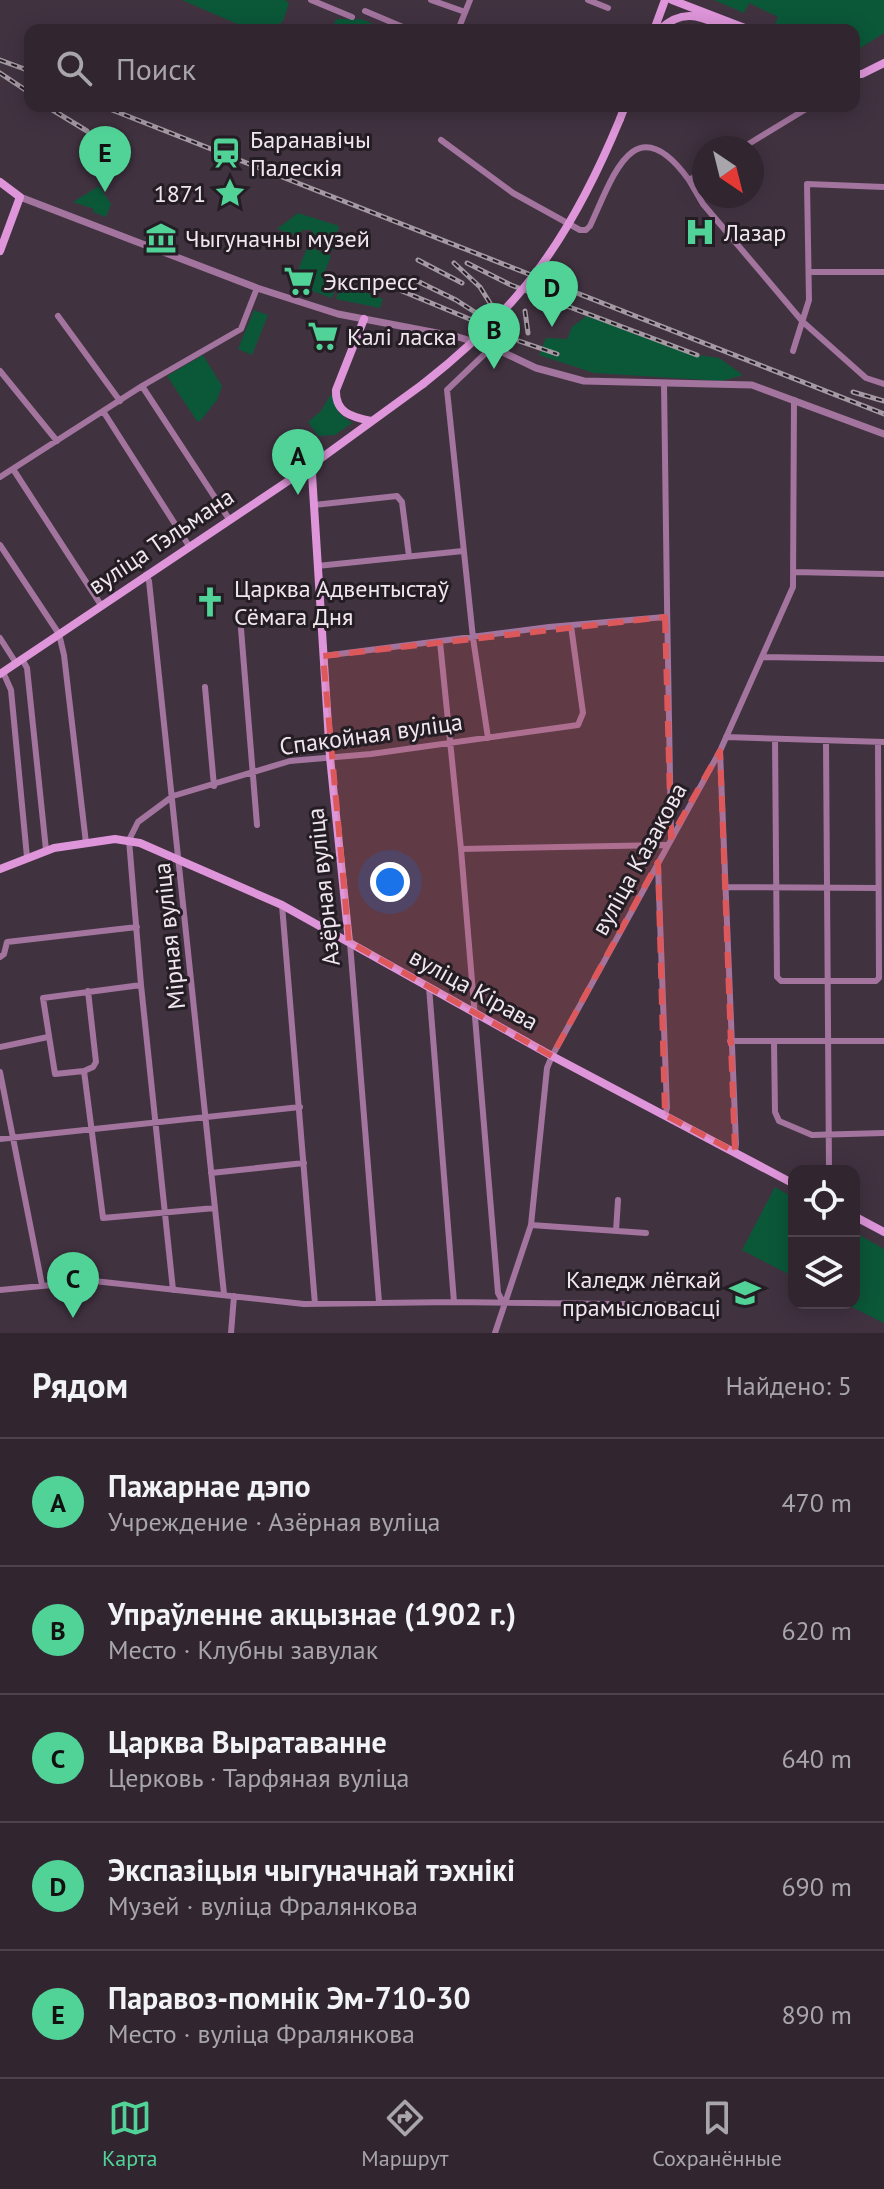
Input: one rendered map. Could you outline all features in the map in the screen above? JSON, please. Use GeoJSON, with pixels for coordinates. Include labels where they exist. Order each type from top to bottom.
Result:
{"type":"FeatureCollection","features":[{"type":"Feature","properties":{"kind":"main road"},"geometry":{"type":"LineString","coordinates":[[659,24],[665,0]]}},
{"type":"Feature","properties":{"kind":"main road"},"geometry":{"type":"LineString","coordinates":[[672,0],[734,24]]}},
{"type":"Feature","properties":{"kind":"main road"},"geometry":{"type":"LineString","coordinates":[[666,24],[687,15],[715,24]]}},
{"type":"Feature","properties":{"kind":"main road"},"geometry":{"type":"LineString","coordinates":[[860,73],[884,63]]}},
{"type":"Feature","properties":{"kind":"main road","name":"вуліца Тэльмана"},"geometry":{"type":"LineString","coordinates":[[2,673],[309,467],[454,360],[486,331],[557,246],[597,173],[623,112]]}},
{"type":"Feature","properties":{"kind":"main road"},"geometry":{"type":"LineString","coordinates":[[0,182],[20,197],[0,251]]}},
{"type":"Feature","properties":{"kind":"main road"},"geometry":{"type":"LineString","coordinates":[[364,319],[335,397],[347,415],[372,420]]}},
{"type":"Feature","properties":{"kind":"main road","name":"Азёрная вуліца"},"geometry":{"type":"LineString","coordinates":[[309,467],[312,474],[330,757],[349,942]]}},
{"type":"Feature","properties":{"kind":"main road"},"geometry":{"type":"LineString","coordinates":[[0,869],[46,850],[115,839],[129,840]]}},
{"type":"Feature","properties":{"kind":"main road","name":"вуліца Кірава"},"geometry":{"type":"LineString","coordinates":[[129,840],[282,905],[552,1056],[788,1181]]}},
{"type":"Feature","properties":{"kind":"main road"},"geometry":{"type":"LineString","coordinates":[[860,1219],[884,1232]]}},
{"type":"Feature","properties":{"kind":"street"},"geometry":{"type":"LineString","coordinates":[[311,0],[352,17]]}},
{"type":"Feature","properties":{"kind":"street"},"geometry":{"type":"LineString","coordinates":[[431,0],[465,12]]}},
{"type":"Feature","properties":{"kind":"street"},"geometry":{"type":"LineString","coordinates":[[460,24],[470,0]]}},
{"type":"Feature","properties":{"kind":"street"},"geometry":{"type":"LineString","coordinates":[[588,0],[608,8]]}},
{"type":"Feature","properties":{"kind":"street"},"geometry":{"type":"LineString","coordinates":[[365,11],[396,24]]}},
{"type":"Feature","properties":{"kind":"street"},"geometry":{"type":"LineString","coordinates":[[762,136],[801,112]]}},
{"type":"Feature","properties":{"kind":"street"},"geometry":{"type":"LineString","coordinates":[[441,140],[513,193],[580,230],[590,226],[617,168],[628,154],[652,147],[679,167],[705,207],[803,322],[866,378],[884,384]]}},
{"type":"Feature","properties":{"kind":"street"},"geometry":{"type":"LineString","coordinates":[[793,351],[809,300],[807,184],[884,187]]}},
{"type":"Feature","properties":{"kind":"street"},"geometry":{"type":"LineString","coordinates":[[20,197],[257,288],[338,314],[458,337],[492,347],[536,368],[584,381],[752,385],[884,434]]}},
{"type":"Feature","properties":{"kind":"street"},"geometry":{"type":"LineString","coordinates":[[0,221],[9,226]]}},
{"type":"Feature","properties":{"kind":"street"},"geometry":{"type":"LineString","coordinates":[[810,272],[884,272]]}},
{"type":"Feature","properties":{"kind":"street"},"geometry":{"type":"LineString","coordinates":[[0,477],[142,386],[241,329],[257,288]]}},
{"type":"Feature","properties":{"kind":"street"},"geometry":{"type":"LineString","coordinates":[[58,316],[120,401]]}},
{"type":"Feature","properties":{"kind":"street"},"geometry":{"type":"LineString","coordinates":[[488,738],[473,638],[447,390],[492,347]]}},
{"type":"Feature","properties":{"kind":"street"},"geometry":{"type":"LineString","coordinates":[[0,371],[57,441]]}},
{"type":"Feature","properties":{"kind":"street"},"geometry":{"type":"LineString","coordinates":[[664,384],[665,617],[671,837]]}},
{"type":"Feature","properties":{"kind":"street"},"geometry":{"type":"LineString","coordinates":[[142,386],[229,519]]}},
{"type":"Feature","properties":{"kind":"street","name":"вуліца Казакова"},"geometry":{"type":"LineString","coordinates":[[495,1333],[531,1225],[547,1068],[720,751],[793,587],[794,400]]}},
{"type":"Feature","properties":{"kind":"street"},"geometry":{"type":"LineString","coordinates":[[103,411],[189,546]]}},
{"type":"Feature","properties":{"kind":"street"},"geometry":{"type":"LineString","coordinates":[[13,469],[101,605]]}},
{"type":"Feature","properties":{"kind":"street"},"geometry":{"type":"LineString","coordinates":[[314,505],[397,496],[402,502],[409,556]]}},
{"type":"Feature","properties":{"kind":"street"},"geometry":{"type":"LineString","coordinates":[[0,545],[59,634],[86,843]]}},
{"type":"Feature","properties":{"kind":"street"},"geometry":{"type":"LineString","coordinates":[[317,566],[463,551]]}},
{"type":"Feature","properties":{"kind":"street"},"geometry":{"type":"LineString","coordinates":[[794,572],[884,574]]}},
{"type":"Feature","properties":{"kind":"street","name":"Мірная вуліца"},"geometry":{"type":"LineString","coordinates":[[146,575],[173,796],[224,1294]]}},
{"type":"Feature","properties":{"kind":"street"},"geometry":{"type":"LineString","coordinates":[[323,656],[665,617]]}},
{"type":"Feature","properties":{"kind":"street","name":"Спакойная вуліца"},"geometry":{"type":"LineString","coordinates":[[129,840],[138,822],[173,796],[290,761],[371,754],[578,725],[583,713],[571,626]]}},
{"type":"Feature","properties":{"kind":"street"},"geometry":{"type":"LineString","coordinates":[[241,629],[257,825]]}},
{"type":"Feature","properties":{"kind":"street"},"geometry":{"type":"LineString","coordinates":[[0,638],[27,668],[46,850]]}},
{"type":"Feature","properties":{"kind":"street"},"geometry":{"type":"LineString","coordinates":[[440,642],[461,849],[498,1293],[504,1304]]}},
{"type":"Feature","properties":{"kind":"street"},"geometry":{"type":"LineString","coordinates":[[762,657],[884,659]]}},
{"type":"Feature","properties":{"kind":"street"},"geometry":{"type":"LineString","coordinates":[[2,673],[11,690],[27,857]]}},
{"type":"Feature","properties":{"kind":"street"},"geometry":{"type":"LineString","coordinates":[[205,687],[214,786]]}},
{"type":"Feature","properties":{"kind":"street"},"geometry":{"type":"LineString","coordinates":[[726,737],[881,742],[879,978],[876,981],[778,980],[775,739]]}},
{"type":"Feature","properties":{"kind":"street"},"geometry":{"type":"LineString","coordinates":[[826,741],[829,1165]]}},
{"type":"Feature","properties":{"kind":"street"},"geometry":{"type":"LineString","coordinates":[[720,751],[735,1152]]}},
{"type":"Feature","properties":{"kind":"street"},"geometry":{"type":"LineString","coordinates":[[129,840],[173,1290]]}},
{"type":"Feature","properties":{"kind":"street"},"geometry":{"type":"LineString","coordinates":[[461,849],[666,845]]}},
{"type":"Feature","properties":{"kind":"street"},"geometry":{"type":"LineString","coordinates":[[658,862],[665,1115]]}},
{"type":"Feature","properties":{"kind":"street"},"geometry":{"type":"LineString","coordinates":[[725,887],[878,888]]}},
{"type":"Feature","properties":{"kind":"street"},"geometry":{"type":"LineString","coordinates":[[282,905],[315,1304]]}},
{"type":"Feature","properties":{"kind":"street"},"geometry":{"type":"LineString","coordinates":[[0,957],[7,942],[137,927]]}},
{"type":"Feature","properties":{"kind":"street","name":"Азёрная вуліца"},"geometry":{"type":"LineString","coordinates":[[349,942],[379,1302]]}},
{"type":"Feature","properties":{"kind":"street"},"geometry":{"type":"LineString","coordinates":[[88,991],[96,1062],[84,1071],[55,1074],[43,998],[88,991],[141,985]]}},
{"type":"Feature","properties":{"kind":"street"},"geometry":{"type":"LineString","coordinates":[[429,987],[454,1302]]}},
{"type":"Feature","properties":{"kind":"street"},"geometry":{"type":"LineString","coordinates":[[0,1047],[48,1037]]}},
{"type":"Feature","properties":{"kind":"street"},"geometry":{"type":"LineString","coordinates":[[730,1041],[884,1041]]}},
{"type":"Feature","properties":{"kind":"street"},"geometry":{"type":"LineString","coordinates":[[774,1042],[776,1117],[808,1134],[884,1133]]}},
{"type":"Feature","properties":{"kind":"street"},"geometry":{"type":"LineString","coordinates":[[84,1071],[103,1218],[215,1208]]}},
{"type":"Feature","properties":{"kind":"street"},"geometry":{"type":"LineString","coordinates":[[0,1072],[42,1285]]}},
{"type":"Feature","properties":{"kind":"street"},"geometry":{"type":"LineString","coordinates":[[0,1139],[300,1107]]}},
{"type":"Feature","properties":{"kind":"street"},"geometry":{"type":"LineString","coordinates":[[211,1173],[304,1163]]}},
{"type":"Feature","properties":{"kind":"street"},"geometry":{"type":"LineString","coordinates":[[616,1231],[618,1200]]}},
{"type":"Feature","properties":{"kind":"street"},"geometry":{"type":"LineString","coordinates":[[531,1225],[646,1233]]}},
{"type":"Feature","properties":{"kind":"street"},"geometry":{"type":"LineString","coordinates":[[0,1290],[94,1281],[315,1304],[705,1305]]}},
{"type":"Feature","properties":{"kind":"street"},"geometry":{"type":"LineString","coordinates":[[231,1333],[234,1296]]}},
{"type":"Feature","properties":{"kind":"highlighted area"},"geometry":{"type":"Polygon","coordinates":[[[665,617],[671,837],[720,751],[735,1152],[665,1115],[658,862],[552,1056],[349,942],[323,656],[665,617]]]}},
{"type":"Feature","properties":{"kind":"green space"},"geometry":{"type":"Polygon","coordinates":[[[182,0],[285,0],[289,3],[280,24],[237,24],[182,0]]]}},
{"type":"Feature","properties":{"kind":"green space"},"geometry":{"type":"Polygon","coordinates":[[[714,0],[884,0],[884,33],[860,48],[860,24],[775,24],[778,17],[749,3],[744,13],[714,0]]]}},
{"type":"Feature","properties":{"kind":"green space"},"geometry":{"type":"Polygon","coordinates":[[[336,19],[361,19],[373,24],[334,24],[336,19]]]}},
{"type":"Feature","properties":{"kind":"green space"},"geometry":{"type":"Polygon","coordinates":[[[99,186],[111,204],[106,217],[73,202],[99,186]]]}},
{"type":"Feature","properties":{"kind":"green space"},"geometry":{"type":"Polygon","coordinates":[[[298,213],[339,226],[333,251],[318,244],[311,230],[303,230],[297,236],[277,229],[298,213]]]}},
{"type":"Feature","properties":{"kind":"green space"},"geometry":{"type":"Polygon","coordinates":[[[308,246],[331,256],[324,274],[337,283],[332,298],[292,284],[308,246]]]}},
{"type":"Feature","properties":{"kind":"green space"},"geometry":{"type":"Polygon","coordinates":[[[342,284],[383,299],[380,308],[336,299],[342,284]]]}},
{"type":"Feature","properties":{"kind":"green space"},"geometry":{"type":"Polygon","coordinates":[[[254,310],[268,315],[252,355],[238,349],[254,310]]]}},
{"type":"Feature","properties":{"kind":"green space"},"geometry":{"type":"Polygon","coordinates":[[[589,314],[697,355],[719,358],[743,375],[722,381],[594,373],[539,355],[546,338],[567,339],[572,327],[589,314]]]}},
{"type":"Feature","properties":{"kind":"green space"},"geometry":{"type":"Polygon","coordinates":[[[203,355],[222,386],[217,400],[197,421],[167,376],[203,355]]]}},
{"type":"Feature","properties":{"kind":"green space"},"geometry":{"type":"Polygon","coordinates":[[[331,394],[339,413],[352,423],[335,435],[318,436],[308,422],[321,411],[331,394]]]}},
{"type":"Feature","properties":{"kind":"green space"},"geometry":{"type":"Polygon","coordinates":[[[775,1187],[788,1195],[788,1274],[742,1250],[775,1187]]]}},
{"type":"Feature","properties":{"kind":"green space"},"geometry":{"type":"Polygon","coordinates":[[[860,1235],[884,1249],[884,1323],[856,1309],[860,1309],[860,1235]]]}},
{"type":"Feature","properties":{"kind":"railway"},"geometry":{"type":"LineString","coordinates":[[0,60],[24,69]]}},
{"type":"Feature","properties":{"kind":"railway"},"geometry":{"type":"LineString","coordinates":[[0,73],[24,89]]}},
{"type":"Feature","properties":{"kind":"railway"},"geometry":{"type":"LineString","coordinates":[[56,112],[87,131]]}},
{"type":"Feature","properties":{"kind":"railway"},"geometry":{"type":"LineString","coordinates":[[117,112],[884,414]]}},
{"type":"Feature","properties":{"kind":"railway"},"geometry":{"type":"LineString","coordinates":[[418,260],[462,283]]}},
{"type":"Feature","properties":{"kind":"railway"},"geometry":{"type":"LineString","coordinates":[[454,263],[480,287],[513,340]]}},
{"type":"Feature","properties":{"kind":"railway"},"geometry":{"type":"LineString","coordinates":[[467,263],[511,285],[697,355]]}},
{"type":"Feature","properties":{"kind":"railway"},"geometry":{"type":"LineString","coordinates":[[411,278],[481,316]]}},
{"type":"Feature","properties":{"kind":"railway"},"geometry":{"type":"LineString","coordinates":[[402,291],[472,320]]}},
{"type":"Feature","properties":{"kind":"railway"},"geometry":{"type":"LineString","coordinates":[[525,311],[528,333]]}},
{"type":"Feature","properties":{"kind":"railway"},"geometry":{"type":"LineString","coordinates":[[519,341],[557,354]]}},
{"type":"Feature","properties":{"kind":"railway"},"geometry":{"type":"LineString","coordinates":[[853,392],[884,401]]}},
{"type":"Feature","properties":{"kind":"place","name":"Баранавічы Палескія"},"geometry":{"type":"Point","coordinates":[226,153]}},
{"type":"Feature","properties":{"kind":"place","name":"Паравоз-помнік Эм-710-30"},"geometry":{"type":"Point","coordinates":[105,192]}},
{"type":"Feature","properties":{"kind":"place","name":"1871"},"geometry":{"type":"Point","coordinates":[230,193]}},
{"type":"Feature","properties":{"kind":"place","name":"Лазар"},"geometry":{"type":"Point","coordinates":[700,232]}},
{"type":"Feature","properties":{"kind":"place","name":"Чыгуначны музей"},"geometry":{"type":"Point","coordinates":[161,238]}},
{"type":"Feature","properties":{"kind":"place","name":"Экспресс"},"geometry":{"type":"Point","coordinates":[299,281]}},
{"type":"Feature","properties":{"kind":"place","name":"Экспазіцыя чыгуначнай тэхнікі"},"geometry":{"type":"Point","coordinates":[552,327]}},
{"type":"Feature","properties":{"kind":"place","name":"Калі ласка"},"geometry":{"type":"Point","coordinates":[323,336]}},
{"type":"Feature","properties":{"kind":"place","name":"Упраўленне акцызнае (1902 г.)"},"geometry":{"type":"Point","coordinates":[494,369]}},
{"type":"Feature","properties":{"kind":"place","name":"Пажарнае дэпо"},"geometry":{"type":"Point","coordinates":[298,495]}},
{"type":"Feature","properties":{"kind":"place","name":"Царква Адвентыстаў Сёмага Дня"},"geometry":{"type":"Point","coordinates":[210,602]}},
{"type":"Feature","properties":{"kind":"place","name":"Каледж лёгкай прамысловасці"},"geometry":{"type":"Point","coordinates":[745,1293]}},
{"type":"Feature","properties":{"kind":"place","name":"Царква Выратаванне"},"geometry":{"type":"Point","coordinates":[73,1318]}}]}
